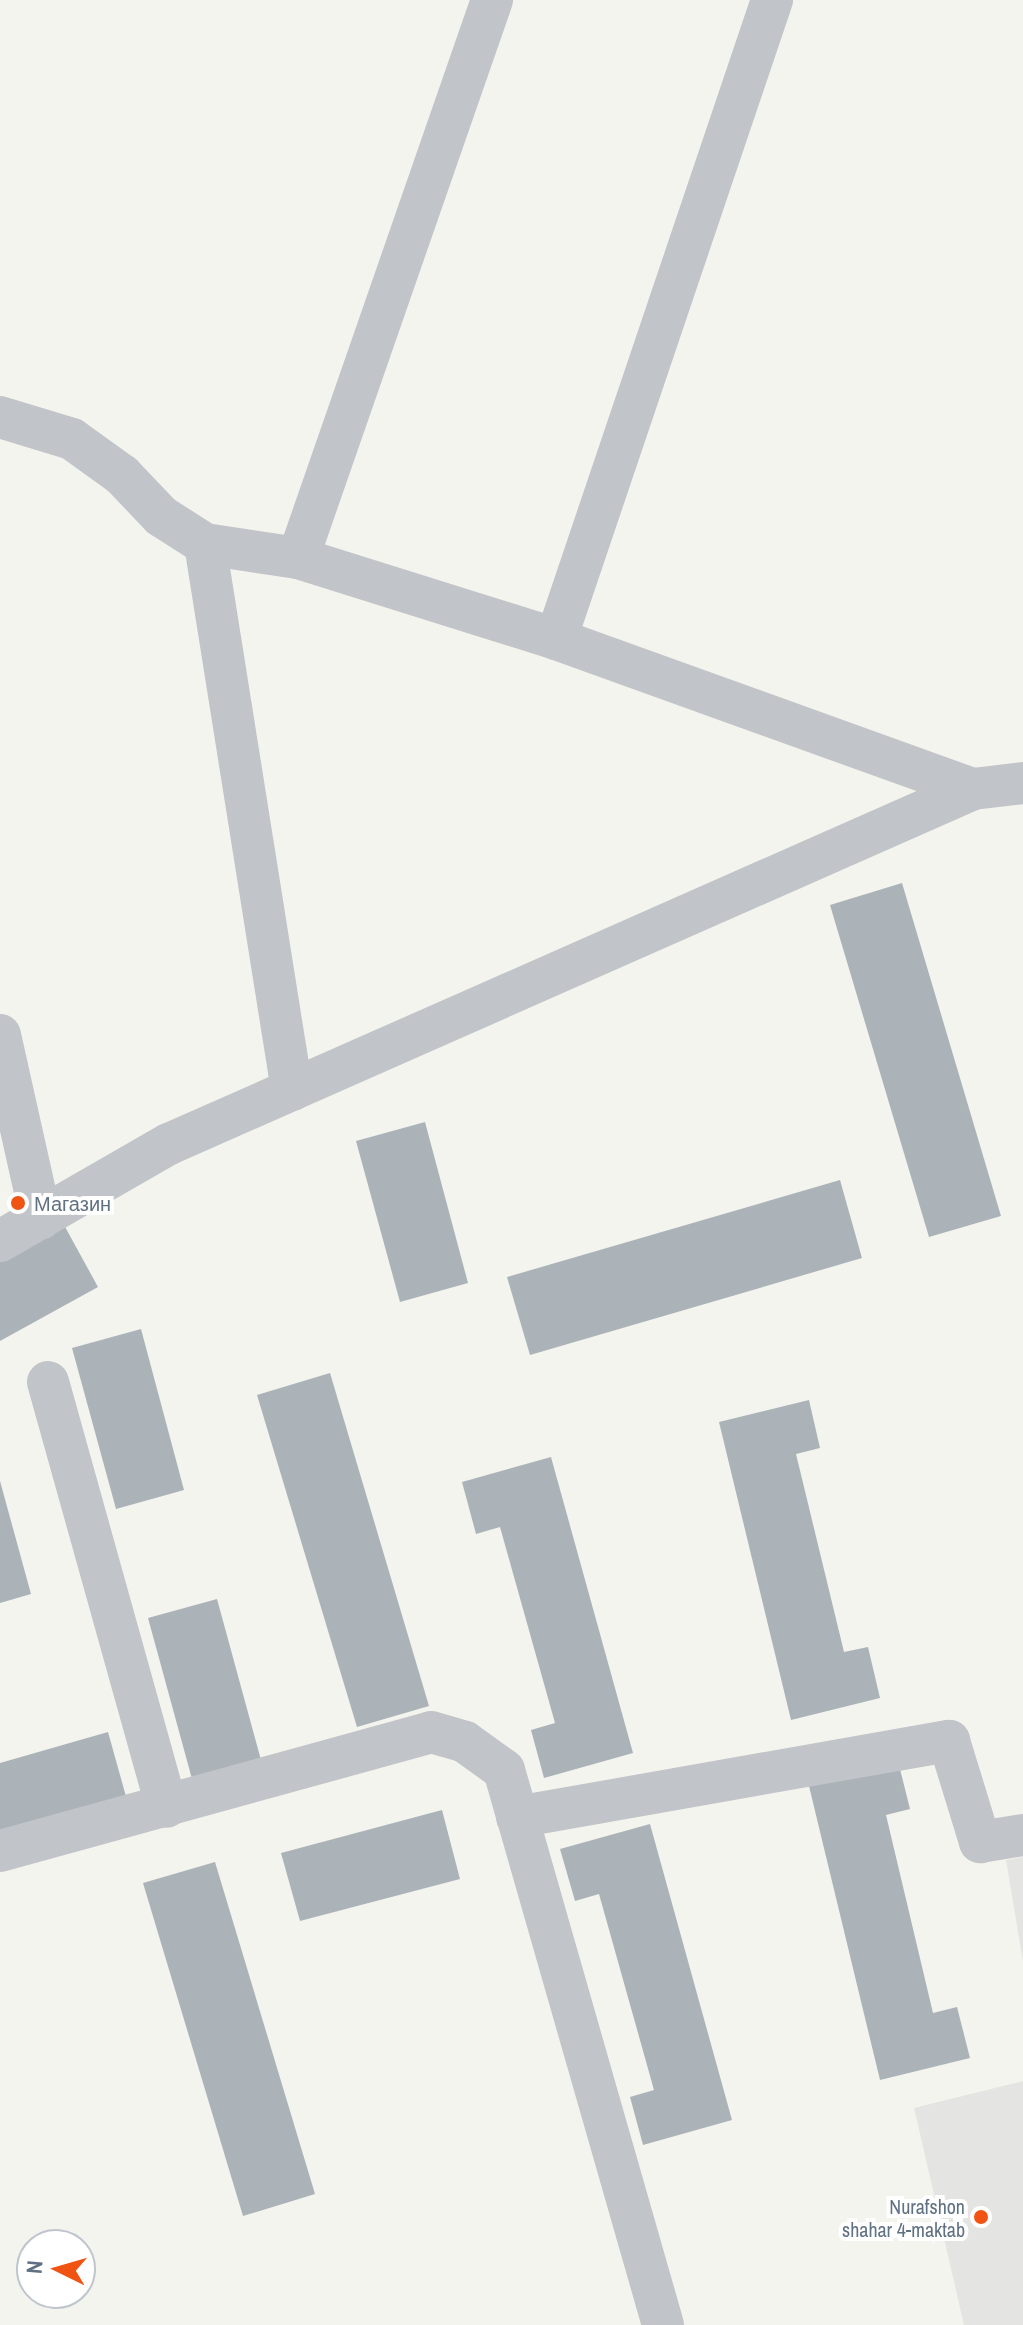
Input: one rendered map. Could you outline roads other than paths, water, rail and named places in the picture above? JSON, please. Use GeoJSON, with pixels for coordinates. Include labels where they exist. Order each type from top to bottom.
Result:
{"type":"FeatureCollection","features":[{"type":"Feature","properties":{"kind":"street"},"geometry":{"type":"LineString","coordinates":[[298,558],[492,0]]}},
{"type":"Feature","properties":{"kind":"street"},"geometry":{"type":"LineString","coordinates":[[556,639],[772,0]]}},
{"type":"Feature","properties":{"kind":"street"},"geometry":{"type":"LineString","coordinates":[[0,417],[72,439],[122,475],[161,516],[205,544],[298,558],[556,639],[973,789]]}},
{"type":"Feature","properties":{"kind":"street"},"geometry":{"type":"LineString","coordinates":[[205,544],[292,1090]]}},
{"type":"Feature","properties":{"kind":"street"},"geometry":{"type":"LineString","coordinates":[[0,1241],[169,1144],[973,789],[1023,783]]}},
{"type":"Feature","properties":{"kind":"street"},"geometry":{"type":"LineString","coordinates":[[0,1035],[41,1218]]}},
{"type":"Feature","properties":{"kind":"street"},"geometry":{"type":"LineString","coordinates":[[48,1382],[167,1807]]}},
{"type":"Feature","properties":{"kind":"street"},"geometry":{"type":"LineString","coordinates":[[0,1851],[431,1732],[465,1742],[504,1770],[663,2325]]}},
{"type":"Feature","properties":{"kind":"street"},"geometry":{"type":"LineString","coordinates":[[517,1817],[949,1741],[980,1842],[1023,1835]]}},
{"type":"Feature","properties":{"kind":"place","name":"Магазин"},"geometry":{"type":"Point","coordinates":[18,1203]}},
{"type":"Feature","properties":{"kind":"place","name":"Nurafshon shahar 4-maktab"},"geometry":{"type":"Point","coordinates":[981,2217]}}]}
